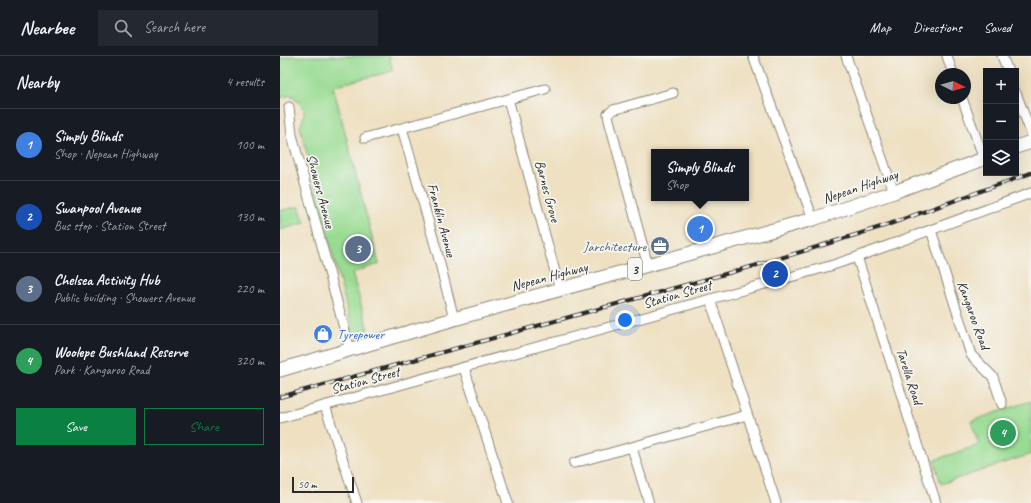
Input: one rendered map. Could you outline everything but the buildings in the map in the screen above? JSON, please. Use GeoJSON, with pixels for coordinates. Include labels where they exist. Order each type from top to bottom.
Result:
{"type":"FeatureCollection","features":[{"type":"Feature","properties":{"kind":"highway"},"geometry":{"type":"LineString","coordinates":[[1019,146],[1031,142]]}},
{"type":"Feature","properties":{"kind":"highway","name":"Nepean Highway"},"geometry":{"type":"LineString","coordinates":[[280,370],[454,319],[813,219],[983,160]]}},
{"type":"Feature","properties":{"kind":"street"},"geometry":{"type":"LineString","coordinates":[[754,56],[813,219]]}},
{"type":"Feature","properties":{"kind":"street"},"geometry":{"type":"LineString","coordinates":[[846,56],[894,192]]}},
{"type":"Feature","properties":{"kind":"street"},"geometry":{"type":"LineString","coordinates":[[947,56],[952,68]]}},
{"type":"Feature","properties":{"kind":"street"},"geometry":{"type":"LineString","coordinates":[[1002,56],[1007,68]]}},
{"type":"Feature","properties":{"kind":"street"},"geometry":{"type":"LineString","coordinates":[[365,138],[545,89]]}},
{"type":"Feature","properties":{"kind":"street"},"geometry":{"type":"LineString","coordinates":[[648,266],[608,115],[609,112],[614,110],[673,93]]}},
{"type":"Feature","properties":{"kind":"street","name":"Barnes Grove"},"geometry":{"type":"LineString","coordinates":[[508,100],[560,290]]}},
{"type":"Feature","properties":{"kind":"street"},"geometry":{"type":"LineString","coordinates":[[1019,101],[1031,133]]}},
{"type":"Feature","properties":{"kind":"street"},"geometry":{"type":"LineString","coordinates":[[964,104],[983,154]]}},
{"type":"Feature","properties":{"kind":"street","name":"Showers Avenue"},"geometry":{"type":"LineString","coordinates":[[289,107],[292,135],[350,350]]}},
{"type":"Feature","properties":{"kind":"street","name":"Franklin Avenue"},"geometry":{"type":"LineString","coordinates":[[402,128],[454,319]]}},
{"type":"Feature","properties":{"kind":"street","name":"Station Street"},"geometry":{"type":"LineString","coordinates":[[280,418],[830,266],[1031,193]]}},
{"type":"Feature","properties":{"kind":"street","name":"Kangaroo Road"},"geometry":{"type":"LineString","coordinates":[[931,230],[971,355],[993,377],[1002,404]]}},
{"type":"Feature","properties":{"kind":"street","name":"Tarella Road"},"geometry":{"type":"LineString","coordinates":[[857,257],[936,503]]}},
{"type":"Feature","properties":{"kind":"street"},"geometry":{"type":"LineString","coordinates":[[710,300],[776,503]]}},
{"type":"Feature","properties":{"kind":"street"},"geometry":{"type":"LineString","coordinates":[[464,368],[508,503]]}},
{"type":"Feature","properties":{"kind":"street"},"geometry":{"type":"LineString","coordinates":[[325,406],[357,503]]}},
{"type":"Feature","properties":{"kind":"street"},"geometry":{"type":"LineString","coordinates":[[574,463],[748,415]]}},
{"type":"Feature","properties":{"kind":"street"},"geometry":{"type":"LineString","coordinates":[[632,448],[649,503]]}},
{"type":"Feature","properties":{"kind":"green space"},"geometry":{"type":"Polygon","coordinates":[[[289,56],[389,56],[393,71],[333,86],[379,264],[352,273],[368,329],[353,333],[300,127],[304,116],[304,109],[291,95],[280,98],[280,59],[289,56]]]}},
{"type":"Feature","properties":{"kind":"green space"},"geometry":{"type":"Polygon","coordinates":[[[299,206],[305,223],[280,230],[280,211],[299,206]]]}},
{"type":"Feature","properties":{"kind":"green space"},"geometry":{"type":"Polygon","coordinates":[[[1031,401],[1031,454],[941,484],[934,460],[979,445],[971,421],[1031,401]]]}},
{"type":"Feature","properties":{"kind":"railway"},"geometry":{"type":"LineString","coordinates":[[280,397],[754,266],[887,225],[1031,173]]}},
{"type":"Feature","properties":{"kind":"place","name":"Simply Blinds"},"geometry":{"type":"Point","coordinates":[700,229]}},
{"type":"Feature","properties":{"kind":"place","name":"Jarchitecture"},"geometry":{"type":"Point","coordinates":[660,246]}},
{"type":"Feature","properties":{"kind":"place","name":"Chelsea Activity Hub"},"geometry":{"type":"Point","coordinates":[358,249]}},
{"type":"Feature","properties":{"kind":"place","name":"Swanpool Avenue"},"geometry":{"type":"Point","coordinates":[775,274]}},
{"type":"Feature","properties":{"kind":"place","name":"Tyrepower"},"geometry":{"type":"Point","coordinates":[323,334]}},
{"type":"Feature","properties":{"kind":"place","name":"Woolepe Bushland Reserve"},"geometry":{"type":"Point","coordinates":[1003,433]}}]}
